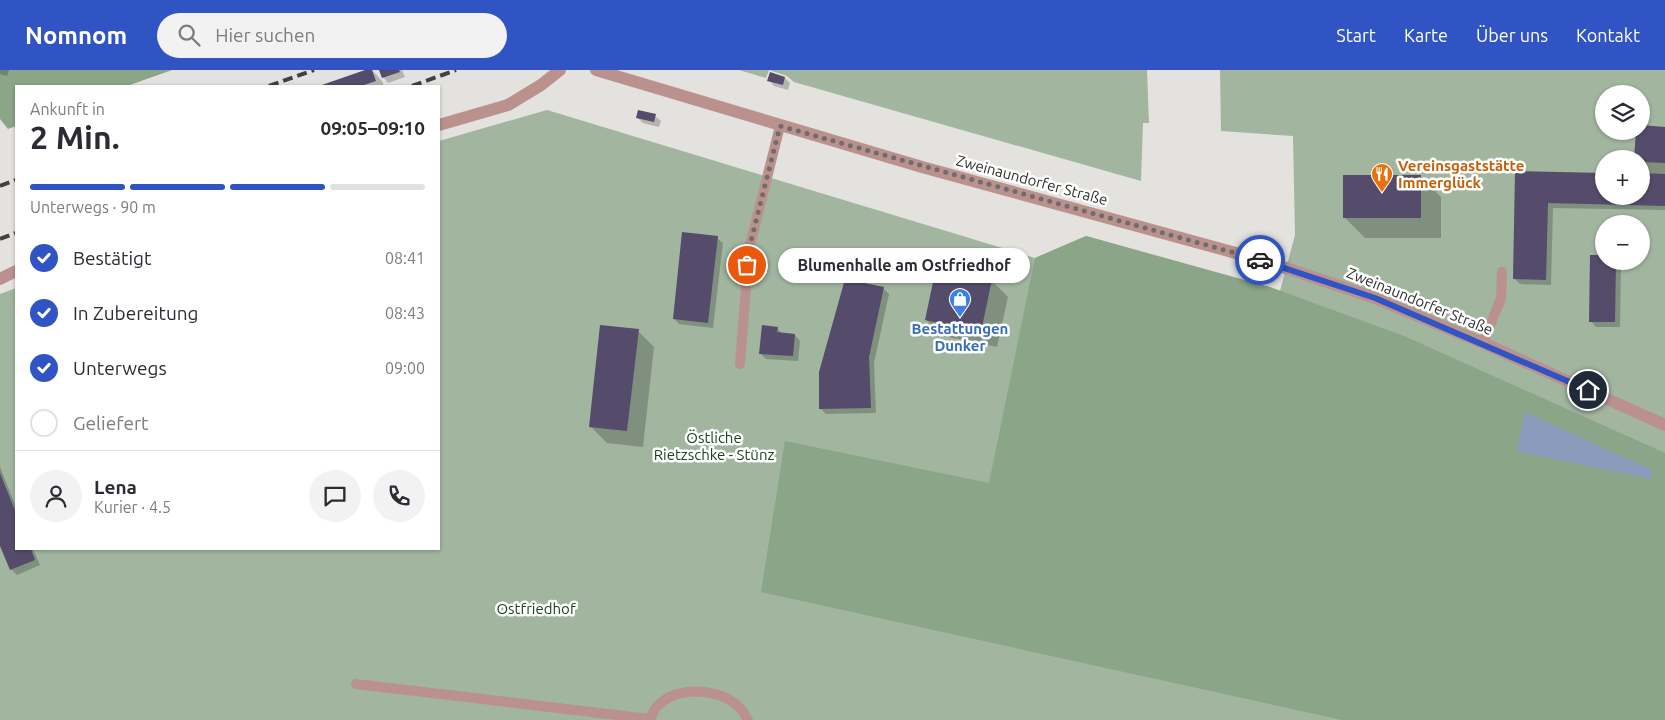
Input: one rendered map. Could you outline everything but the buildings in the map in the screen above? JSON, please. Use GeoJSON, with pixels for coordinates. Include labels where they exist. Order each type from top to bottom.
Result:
{"type":"FeatureCollection","features":[{"type":"Feature","properties":{"kind":"street"},"geometry":{"type":"LineString","coordinates":[[440,125],[508,105],[541,86],[560,70]]}},
{"type":"Feature","properties":{"kind":"street","name":"Zweinaundorfer Straße"},"geometry":{"type":"LineString","coordinates":[[596,70],[922,167],[1265,261],[1375,298],[1483,343],[1665,425]]}},
{"type":"Feature","properties":{"kind":"street"},"geometry":{"type":"LineString","coordinates":[[0,279],[15,272]]}},
{"type":"Feature","properties":{"kind":"lane"},"geometry":{"type":"LineString","coordinates":[[740,364],[749,249],[780,126]]}},
{"type":"Feature","properties":{"kind":"lane"},"geometry":{"type":"LineString","coordinates":[[1483,343],[1501,298],[1502,272]]}},
{"type":"Feature","properties":{"kind":"lane"},"geometry":{"type":"LineString","coordinates":[[356,684],[650,720],[655,707],[666,697],[699,692],[714,694],[735,703],[748,720]]}},
{"type":"Feature","properties":{"kind":"green space"},"geometry":{"type":"Polygon","coordinates":[[[0,70],[172,70],[130,85],[15,85],[15,126],[8,129],[0,119],[0,70]]]}},
{"type":"Feature","properties":{"kind":"green space"},"geometry":{"type":"Polygon","coordinates":[[[739,70],[769,70],[766,78],[739,70]]]}},
{"type":"Feature","properties":{"kind":"green space"},"geometry":{"type":"Polygon","coordinates":[[[769,70],[1147,70],[1149,123],[1143,123],[1141,181],[794,82],[787,76],[769,70]]]}},
{"type":"Feature","properties":{"kind":"green space","name":"Östliche Rietzschke - Stünz"},"geometry":{"type":"Polygon","coordinates":[[[1220,70],[1665,70],[1665,720],[0,720],[0,294],[15,288],[15,550],[440,550],[440,141],[547,110],[1035,258],[1086,236],[1280,291],[1295,235],[1293,136],[1221,131],[1220,70]]]}},
{"type":"Feature","properties":{"kind":"green space"},"geometry":{"type":"Polygon","coordinates":[[[1086,236],[1270,287],[1404,336],[1665,453],[1665,720],[1342,720],[761,592],[785,441],[989,483],[1035,258],[1086,236]]]}},
{"type":"Feature","properties":{"kind":"water"},"geometry":{"type":"Polygon","coordinates":[[[1525,412],[1652,470],[1650,479],[1517,451],[1525,412]]]}},
{"type":"Feature","properties":{"kind":"railway"},"geometry":{"type":"LineString","coordinates":[[272,85],[314,70]]}},
{"type":"Feature","properties":{"kind":"railway"},"geometry":{"type":"LineString","coordinates":[[415,85],[456,70]]}},
{"type":"Feature","properties":{"kind":"railway"},"geometry":{"type":"LineString","coordinates":[[0,186],[15,180]]}},
{"type":"Feature","properties":{"kind":"railway"},"geometry":{"type":"LineString","coordinates":[[0,239],[15,233]]}},
{"type":"Feature","properties":{"kind":"way so far"},"geometry":{"type":"LineString","coordinates":[[747,265],[749,249],[780,126],[1260,260]]}},
{"type":"Feature","properties":{"kind":"place","name":"Vereinsgaststätte Immerglück"},"geometry":{"type":"Point","coordinates":[1382,193]}},
{"type":"Feature","properties":{"kind":"place","name":"Blumenhalle am Ostfriedhof"},"geometry":{"type":"Point","coordinates":[747,265]}},
{"type":"Feature","properties":{"kind":"place","name":"Bestattungen Dunker"},"geometry":{"type":"Point","coordinates":[960,318]}},
{"type":"Feature","properties":{"kind":"route"},"geometry":{"type":"LineString","coordinates":[[1260,260],[1375,298],[1483,343],[1588,390]]}},
{"type":"Feature","properties":{"kind":"park label","name":"Ostfriedhof"},"geometry":{"type":"Point","coordinates":[536,608]}}]}
